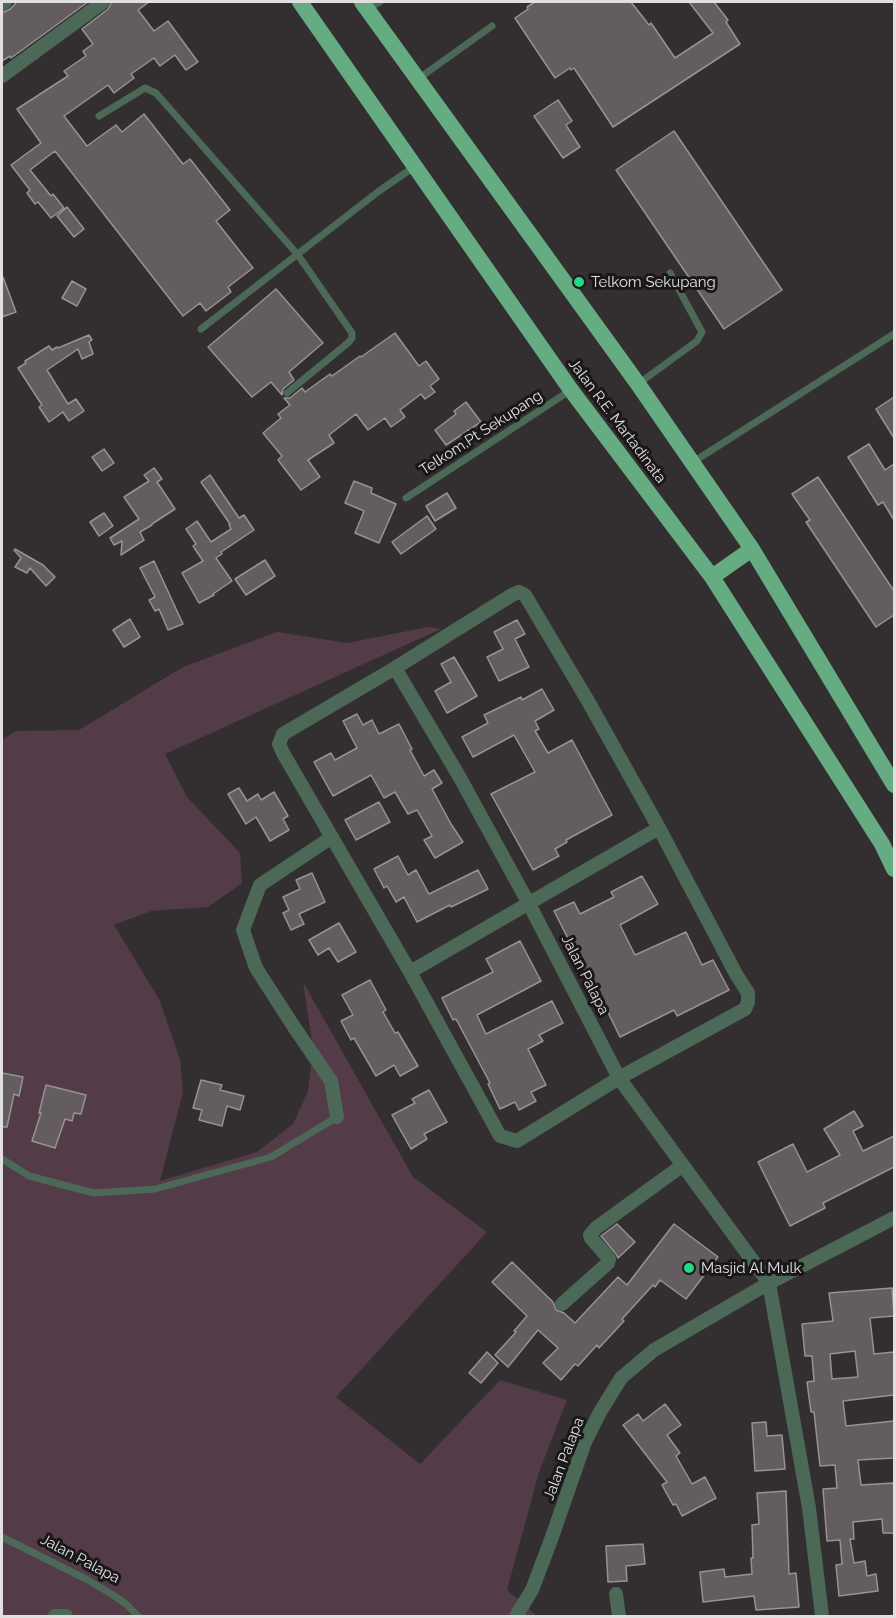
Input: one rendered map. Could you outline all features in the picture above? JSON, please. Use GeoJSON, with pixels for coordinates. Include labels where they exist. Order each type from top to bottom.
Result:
{"type":"FeatureCollection","features":[{"type":"Feature","properties":{"kind":"highway","name":"Jalan R.E. Martadinata"},"geometry":{"type":"LineString","coordinates":[[300,2],[571,390],[712,577],[882,844],[894,868]]}},
{"type":"Feature","properties":{"kind":"highway"},"geometry":{"type":"LineString","coordinates":[[369,4],[418,79],[638,384],[752,549],[894,785]]}},
{"type":"Feature","properties":{"kind":"highway"},"geometry":{"type":"LineString","coordinates":[[712,577],[752,549]]}},
{"type":"Feature","properties":{"kind":"street"},"geometry":{"type":"LineString","coordinates":[[2,76],[103,2]]}},
{"type":"Feature","properties":{"kind":"street"},"geometry":{"type":"LineString","coordinates":[[519,592],[525,596],[588,701],[659,828],[748,993],[745,1009],[620,1078],[517,1141],[500,1136],[410,972],[279,744],[283,734],[395,668],[512,594],[519,592]]}},
{"type":"Feature","properties":{"kind":"street","name":"Jalan Palapa"},"geometry":{"type":"LineString","coordinates":[[395,668],[459,776],[620,1078],[769,1282],[809,1508],[822,1617]]}},
{"type":"Feature","properties":{"kind":"street"},"geometry":{"type":"LineString","coordinates":[[410,972],[659,828]]}},
{"type":"Feature","properties":{"kind":"street"},"geometry":{"type":"LineString","coordinates":[[332,837],[260,885],[243,930],[256,968],[331,1081],[337,1117]]}},
{"type":"Feature","properties":{"kind":"street"},"geometry":{"type":"LineString","coordinates":[[562,1304],[608,1263],[609,1259],[591,1238],[590,1235],[596,1228],[683,1165]]}},
{"type":"Feature","properties":{"kind":"street","name":"Jalan Palapa"},"geometry":{"type":"LineString","coordinates":[[516,1617],[532,1590],[585,1442],[621,1378],[654,1350],[769,1282],[894,1218]]}},
{"type":"Feature","properties":{"kind":"street"},"geometry":{"type":"LineString","coordinates":[[616,1594],[619,1617]]}},
{"type":"Feature","properties":{"kind":"street"},"geometry":{"type":"LineString","coordinates":[[55,1617],[66,1617]]}},
{"type":"Feature","properties":{"kind":"lane"},"geometry":{"type":"LineString","coordinates":[[418,79],[492,26]]}},
{"type":"Feature","properties":{"kind":"lane"},"geometry":{"type":"LineString","coordinates":[[99,116],[145,88],[156,93],[298,255],[352,333],[352,338],[287,393]]}},
{"type":"Feature","properties":{"kind":"lane"},"geometry":{"type":"LineString","coordinates":[[201,329],[379,191],[414,167]]}},
{"type":"Feature","properties":{"kind":"lane"},"geometry":{"type":"LineString","coordinates":[[638,384],[697,341],[702,332],[670,273]]}},
{"type":"Feature","properties":{"kind":"lane"},"geometry":{"type":"LineString","coordinates":[[693,462],[894,334]]}},
{"type":"Feature","properties":{"kind":"lane","name":"Telkom,Pt Sekupang"},"geometry":{"type":"LineString","coordinates":[[406,498],[571,390]]}},
{"type":"Feature","properties":{"kind":"lane"},"geometry":{"type":"LineString","coordinates":[[2,1159],[29,1176],[94,1193],[155,1189],[271,1157],[337,1117]]}},
{"type":"Feature","properties":{"kind":"lane","name":"Jalan Palapa"},"geometry":{"type":"LineString","coordinates":[[2,1537],[113,1595],[126,1604],[138,1617]]}},
{"type":"Feature","properties":{"kind":"shaded area"},"geometry":{"type":"Polygon","coordinates":[[[428,627],[441,629],[165,754],[187,797],[240,853],[242,883],[208,907],[151,911],[114,925],[159,999],[180,1059],[183,1092],[160,1181],[257,1152],[293,1124],[308,1091],[313,1048],[303,982],[413,1177],[487,1232],[336,1397],[420,1464],[500,1380],[567,1400],[539,1472],[507,1590],[537,1616],[2,1616],[2,740],[16,731],[79,730],[183,667],[277,632],[347,643],[428,627]]]}},
{"type":"Feature","properties":{"kind":"building"},"geometry":{"type":"Polygon","coordinates":[[[17,2],[88,2],[11,58],[10,56],[2,61],[2,13],[17,2]]]}},
{"type":"Feature","properties":{"kind":"building"},"geometry":{"type":"Polygon","coordinates":[[[112,2],[149,2],[138,10],[154,31],[168,21],[198,62],[186,70],[175,55],[160,66],[154,58],[131,74],[134,78],[114,93],[108,85],[64,116],[87,146],[116,125],[122,132],[144,114],[183,164],[190,159],[230,210],[216,221],[253,268],[228,287],[231,292],[206,311],[200,303],[183,316],[55,151],[30,170],[64,208],[51,218],[38,202],[35,204],[27,193],[30,190],[11,165],[41,143],[17,109],[68,76],[64,71],[86,56],[83,51],[93,44],[82,29],[108,9],[112,2]]]}},
{"type":"Feature","properties":{"kind":"building"},"geometry":{"type":"Polygon","coordinates":[[[535,2],[631,2],[649,25],[651,23],[675,58],[713,33],[689,2],[714,2],[728,20],[726,22],[740,44],[613,127],[574,68],[571,70],[570,68],[555,78],[515,18],[535,2]]]}},
{"type":"Feature","properties":{"kind":"building"},"geometry":{"type":"Polygon","coordinates":[[[558,100],[572,121],[566,125],[580,147],[563,158],[534,116],[558,100]]]}},
{"type":"Feature","properties":{"kind":"building"},"geometry":{"type":"Polygon","coordinates":[[[674,131],[782,290],[724,329],[616,170],[674,131]]]}},
{"type":"Feature","properties":{"kind":"building"},"geometry":{"type":"Polygon","coordinates":[[[67,207],[84,229],[74,237],[57,216],[67,207]]]}},
{"type":"Feature","properties":{"kind":"building"},"geometry":{"type":"Polygon","coordinates":[[[2,277],[16,312],[2,317],[2,277]]]}},
{"type":"Feature","properties":{"kind":"building"},"geometry":{"type":"Polygon","coordinates":[[[72,281],[86,289],[77,306],[62,298],[72,281]]]}},
{"type":"Feature","properties":{"kind":"building"},"geometry":{"type":"Polygon","coordinates":[[[276,289],[323,343],[289,372],[294,380],[283,389],[282,395],[271,382],[252,397],[208,347],[276,289]]]}},
{"type":"Feature","properties":{"kind":"building"},"geometry":{"type":"Polygon","coordinates":[[[395,333],[419,366],[426,361],[439,379],[430,386],[435,392],[425,399],[421,394],[400,410],[405,417],[391,427],[385,418],[368,430],[356,414],[329,435],[334,443],[308,460],[320,477],[301,490],[278,460],[282,456],[263,433],[281,418],[278,414],[290,405],[284,398],[290,398],[302,388],[305,392],[395,333]]]}},
{"type":"Feature","properties":{"kind":"building"},"geometry":{"type":"Polygon","coordinates":[[[89,335],[92,340],[89,342],[93,354],[82,359],[78,349],[47,370],[68,404],[76,399],[84,411],[69,421],[63,412],[49,422],[39,407],[42,405],[18,368],[49,346],[52,350],[89,335]]]}},
{"type":"Feature","properties":{"kind":"building"},"geometry":{"type":"Polygon","coordinates":[[[894,397],[894,438],[876,409],[894,397]]]}},
{"type":"Feature","properties":{"kind":"building"},"geometry":{"type":"Polygon","coordinates":[[[466,402],[481,422],[446,445],[435,430],[456,414],[454,411],[466,402]]]}},
{"type":"Feature","properties":{"kind":"building"},"geometry":{"type":"Polygon","coordinates":[[[869,444],[885,470],[894,464],[894,520],[883,502],[878,505],[848,457],[869,444]]]}},
{"type":"Feature","properties":{"kind":"building"},"geometry":{"type":"Polygon","coordinates":[[[104,449],[114,463],[102,471],[92,457],[104,449]]]}},
{"type":"Feature","properties":{"kind":"building"},"geometry":{"type":"Polygon","coordinates":[[[154,468],[162,479],[157,482],[175,509],[140,532],[144,540],[121,555],[122,541],[114,545],[110,538],[139,519],[124,497],[149,481],[144,475],[154,468]]]}},
{"type":"Feature","properties":{"kind":"building"},"geometry":{"type":"Polygon","coordinates":[[[210,475],[239,518],[244,515],[254,530],[221,552],[222,554],[216,558],[232,581],[199,603],[182,573],[203,561],[186,529],[197,521],[211,542],[231,529],[230,524],[201,482],[210,475]]]}},
{"type":"Feature","properties":{"kind":"building"},"geometry":{"type":"Polygon","coordinates":[[[818,477],[894,591],[894,615],[876,627],[806,522],[810,520],[792,494],[818,477]]]}},
{"type":"Feature","properties":{"kind":"building"},"geometry":{"type":"Polygon","coordinates":[[[354,481],[372,488],[371,493],[396,504],[379,543],[355,533],[364,511],[345,503],[354,481]]]}},
{"type":"Feature","properties":{"kind":"building"},"geometry":{"type":"Polygon","coordinates":[[[447,493],[456,508],[435,521],[426,506],[447,493]]]}},
{"type":"Feature","properties":{"kind":"building"},"geometry":{"type":"Polygon","coordinates":[[[104,513],[113,526],[99,536],[90,522],[104,513]]]}},
{"type":"Feature","properties":{"kind":"building"},"geometry":{"type":"Polygon","coordinates":[[[427,516],[436,529],[401,554],[392,542],[427,516]]]}},
{"type":"Feature","properties":{"kind":"building"},"geometry":{"type":"Polygon","coordinates":[[[15,549],[43,565],[55,577],[46,586],[30,568],[27,573],[15,567],[21,558],[15,549]]]}},
{"type":"Feature","properties":{"kind":"building"},"geometry":{"type":"Polygon","coordinates":[[[265,560],[275,576],[246,595],[235,579],[265,560]]]}},
{"type":"Feature","properties":{"kind":"building"},"geometry":{"type":"Polygon","coordinates":[[[154,561],[183,624],[168,630],[159,609],[155,611],[149,600],[155,597],[140,568],[154,561]]]}},
{"type":"Feature","properties":{"kind":"building"},"geometry":{"type":"Polygon","coordinates":[[[130,619],[140,637],[124,647],[113,630],[130,619]]]}},
{"type":"Feature","properties":{"kind":"building"},"geometry":{"type":"Polygon","coordinates":[[[517,620],[525,634],[515,639],[529,667],[499,681],[487,657],[503,649],[494,632],[517,620]]]}},
{"type":"Feature","properties":{"kind":"building"},"geometry":{"type":"Polygon","coordinates":[[[454,657],[477,696],[447,713],[435,691],[451,682],[441,664],[454,657]]]}},
{"type":"Feature","properties":{"kind":"building"},"geometry":{"type":"Polygon","coordinates":[[[542,689],[554,710],[535,721],[539,729],[535,731],[548,753],[572,740],[612,815],[566,840],[567,842],[555,849],[559,856],[533,870],[491,794],[535,772],[514,735],[473,757],[462,737],[488,723],[484,715],[521,697],[522,700],[542,689]]]}},
{"type":"Feature","properties":{"kind":"building"},"geometry":{"type":"Polygon","coordinates":[[[357,714],[363,725],[372,720],[379,734],[399,724],[424,776],[434,770],[442,783],[432,789],[463,842],[435,858],[424,840],[432,836],[417,810],[408,814],[395,792],[384,798],[371,775],[333,796],[314,762],[331,753],[335,760],[357,748],[343,721],[357,714]]]}},
{"type":"Feature","properties":{"kind":"building"},"geometry":{"type":"Polygon","coordinates":[[[239,788],[247,801],[258,794],[261,800],[274,792],[288,816],[283,819],[289,830],[270,841],[256,817],[246,824],[228,794],[239,788]]]}},
{"type":"Feature","properties":{"kind":"building"},"geometry":{"type":"Polygon","coordinates":[[[379,802],[390,822],[356,840],[345,820],[379,802]]]}},
{"type":"Feature","properties":{"kind":"building"},"geometry":{"type":"Polygon","coordinates":[[[398,856],[408,875],[416,870],[429,894],[478,870],[488,889],[417,922],[404,897],[396,902],[387,886],[384,888],[374,869],[398,856]]]}},
{"type":"Feature","properties":{"kind":"building"},"geometry":{"type":"Polygon","coordinates":[[[312,873],[325,902],[299,914],[304,924],[291,930],[283,913],[289,910],[283,897],[300,889],[296,880],[312,873]]]}},
{"type":"Feature","properties":{"kind":"building"},"geometry":{"type":"Polygon","coordinates":[[[642,876],[658,904],[620,925],[635,955],[686,932],[702,965],[713,960],[729,990],[677,1016],[674,1010],[620,1037],[554,911],[574,902],[580,914],[614,897],[611,892],[642,876]]]}},
{"type":"Feature","properties":{"kind":"building"},"geometry":{"type":"Polygon","coordinates":[[[339,923],[356,952],[338,962],[329,948],[318,955],[309,940],[339,923]]]}},
{"type":"Feature","properties":{"kind":"building"},"geometry":{"type":"Polygon","coordinates":[[[520,941],[541,981],[477,1015],[486,1034],[552,1001],[563,1023],[539,1035],[543,1041],[528,1049],[546,1085],[531,1092],[536,1101],[519,1110],[515,1102],[500,1109],[488,1084],[490,1083],[456,1019],[453,1020],[442,998],[493,972],[486,959],[520,941]]]}},
{"type":"Feature","properties":{"kind":"building"},"geometry":{"type":"Polygon","coordinates":[[[370,980],[386,1010],[383,1012],[418,1066],[400,1076],[394,1065],[376,1076],[354,1038],[351,1040],[341,1021],[353,1015],[342,995],[370,980]]]}},
{"type":"Feature","properties":{"kind":"building"},"geometry":{"type":"Polygon","coordinates":[[[2,1073],[23,1077],[19,1096],[14,1094],[7,1127],[2,1127],[2,1073]]]}},
{"type":"Feature","properties":{"kind":"building"},"geometry":{"type":"Polygon","coordinates":[[[201,1080],[222,1085],[220,1090],[244,1096],[240,1110],[227,1106],[222,1126],[199,1120],[202,1110],[193,1108],[201,1080]]]}},
{"type":"Feature","properties":{"kind":"building"},"geometry":{"type":"Polygon","coordinates":[[[46,1085],[86,1095],[81,1114],[74,1113],[72,1121],[65,1119],[55,1148],[32,1141],[41,1113],[39,1113],[46,1085]]]}},
{"type":"Feature","properties":{"kind":"building"},"geometry":{"type":"Polygon","coordinates":[[[429,1090],[447,1122],[424,1134],[427,1139],[411,1149],[392,1115],[415,1103],[412,1099],[429,1090]]]}},
{"type":"Feature","properties":{"kind":"building"},"geometry":{"type":"Polygon","coordinates":[[[854,1111],[863,1126],[853,1131],[863,1151],[894,1136],[894,1167],[823,1203],[825,1208],[790,1226],[758,1162],[793,1144],[807,1172],[840,1155],[824,1129],[854,1111]]]}},
{"type":"Feature","properties":{"kind":"building"},"geometry":{"type":"Polygon","coordinates":[[[617,1224],[635,1242],[618,1258],[601,1236],[617,1224]]]}},
{"type":"Feature","properties":{"kind":"building"},"geometry":{"type":"Polygon","coordinates":[[[674,1224],[718,1257],[686,1299],[660,1280],[622,1319],[624,1321],[599,1348],[597,1345],[578,1366],[575,1364],[561,1380],[543,1363],[558,1348],[538,1330],[508,1367],[495,1355],[527,1316],[492,1282],[512,1262],[553,1302],[556,1310],[564,1313],[575,1323],[618,1277],[627,1285],[674,1224]]]}},
{"type":"Feature","properties":{"kind":"building"},"geometry":{"type":"Polygon","coordinates":[[[892,1288],[894,1316],[870,1318],[874,1354],[894,1352],[894,1395],[843,1401],[846,1426],[894,1421],[894,1458],[858,1460],[861,1485],[894,1483],[894,1533],[883,1533],[882,1519],[853,1522],[854,1539],[850,1539],[854,1563],[865,1561],[867,1576],[876,1574],[878,1591],[839,1596],[836,1565],[842,1564],[840,1540],[827,1541],[823,1489],[837,1488],[835,1465],[820,1466],[814,1412],[811,1412],[807,1382],[814,1381],[812,1356],[805,1356],[802,1324],[833,1321],[829,1293],[892,1288]],[[855,1351],[830,1354],[832,1379],[858,1377],[855,1351]]]}},
{"type":"Feature","properties":{"kind":"building"},"geometry":{"type":"Polygon","coordinates":[[[487,1352],[498,1363],[481,1383],[469,1373],[487,1352]]]}},
{"type":"Feature","properties":{"kind":"building"},"geometry":{"type":"Polygon","coordinates":[[[665,1404],[681,1425],[667,1435],[680,1453],[676,1456],[692,1484],[705,1477],[716,1498],[682,1516],[662,1485],[667,1482],[623,1425],[638,1414],[643,1421],[665,1404]]]}},
{"type":"Feature","properties":{"kind":"building"},"geometry":{"type":"Polygon","coordinates":[[[766,1422],[767,1436],[782,1435],[785,1469],[755,1471],[752,1423],[766,1422]]]}},
{"type":"Feature","properties":{"kind":"building"},"geometry":{"type":"Polygon","coordinates":[[[786,1491],[789,1574],[796,1573],[799,1607],[756,1610],[754,1596],[703,1602],[700,1572],[724,1569],[725,1577],[752,1574],[752,1525],[759,1524],[757,1493],[786,1491]]]}},
{"type":"Feature","properties":{"kind":"building"},"geometry":{"type":"Polygon","coordinates":[[[643,1544],[645,1564],[626,1566],[627,1581],[608,1582],[606,1546],[643,1544]]]}},
{"type":"Feature","properties":{"kind":"place","name":"Telkom Sekupang"},"geometry":{"type":"Point","coordinates":[579,282]}},
{"type":"Feature","properties":{"kind":"place","name":"Masjid Al Mulk"},"geometry":{"type":"Point","coordinates":[689,1268]}}]}
